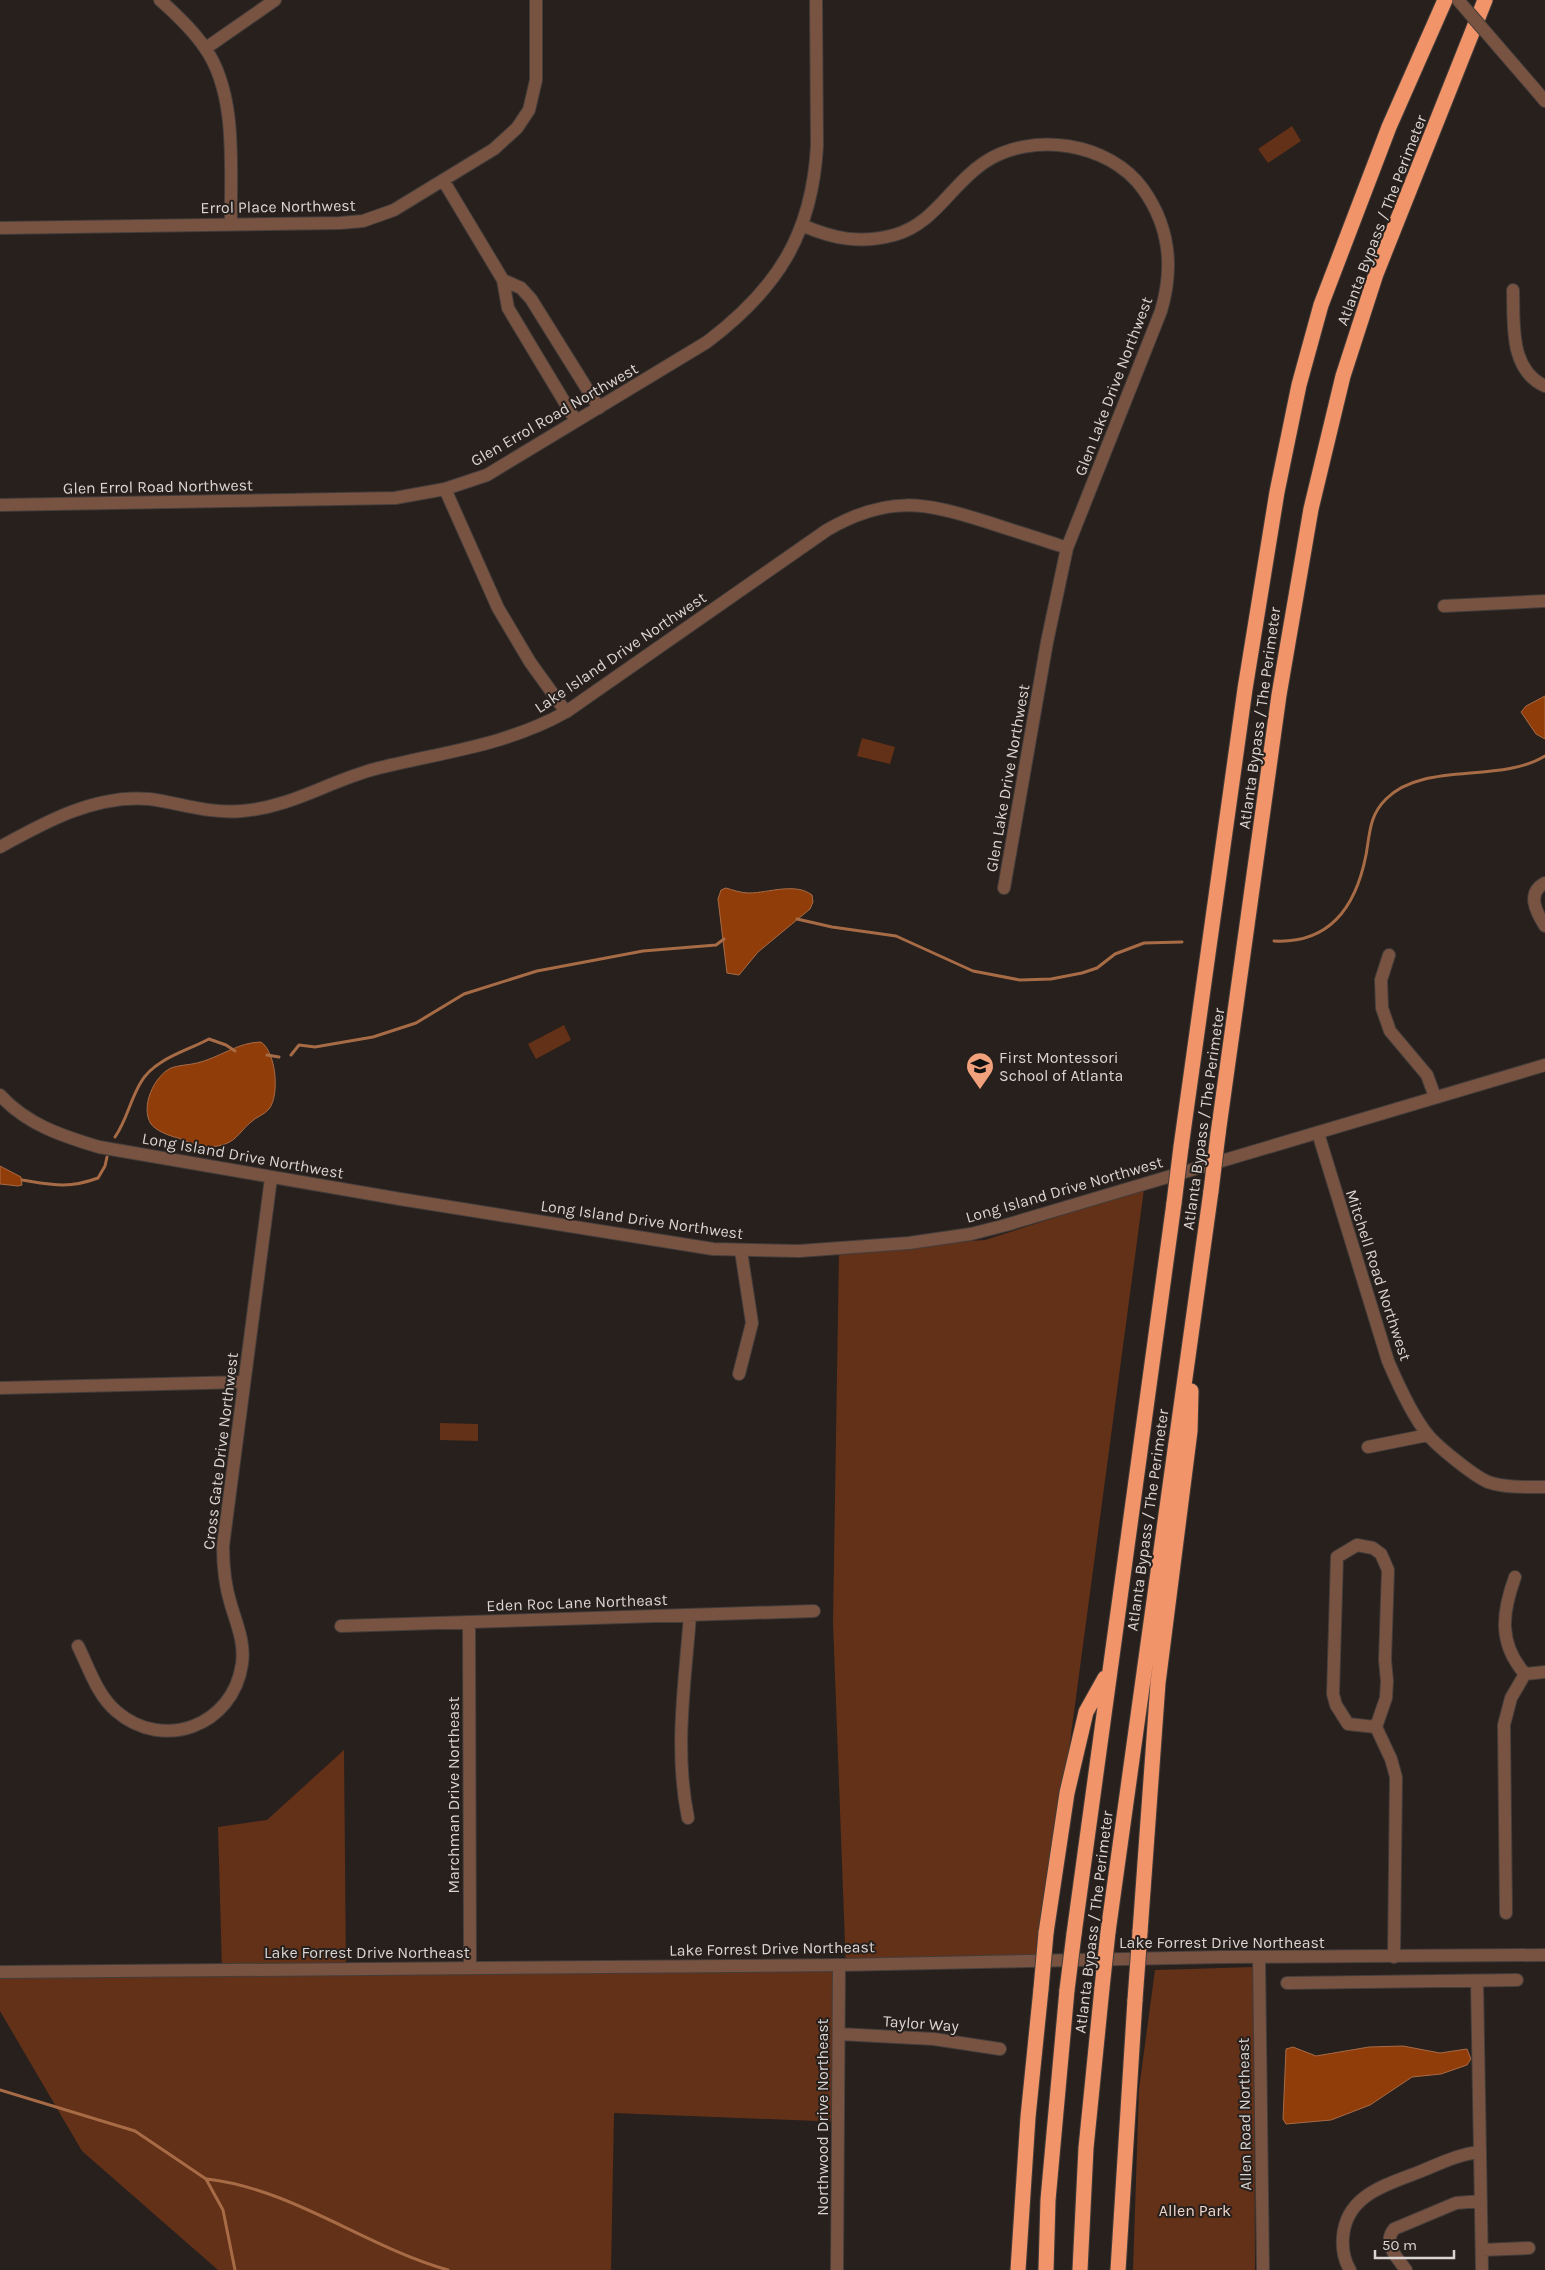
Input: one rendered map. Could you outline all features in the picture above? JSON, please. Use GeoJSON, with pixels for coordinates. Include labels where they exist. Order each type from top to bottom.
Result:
{"type":"FeatureCollection","features":[{"type":"Feature","properties":{"kind":"highway","name":"Atlanta Bypass / The Perimeter"},"geometry":{"type":"LineString","coordinates":[[1046,2270],[1048,2200],[1074,1934],[1245,689],[1277,492],[1299,385],[1322,305],[1389,127],[1445,0]]}},
{"type":"Feature","properties":{"kind":"highway","name":"Atlanta Bypass / The Perimeter"},"geometry":{"type":"LineString","coordinates":[[1080,2270],[1086,2148],[1108,1932],[1279,696],[1311,509],[1343,376],[1376,274],[1485,0]]}},
{"type":"Feature","properties":{"kind":"highway"},"geometry":{"type":"LineString","coordinates":[[1118,2270],[1158,1683],[1190,1431],[1192,1325]]}},
{"type":"Feature","properties":{"kind":"highway"},"geometry":{"type":"LineString","coordinates":[[1018,2270],[1028,2117],[1046,1933],[1067,1793],[1086,1712],[1109,1670]]}},
{"type":"Feature","properties":{"kind":"street"},"geometry":{"type":"LineString","coordinates":[[160,0],[183,20],[206,48],[220,77],[228,109],[231,224]]}},
{"type":"Feature","properties":{"kind":"street"},"geometry":{"type":"LineString","coordinates":[[206,48],[275,0]]}},
{"type":"Feature","properties":{"kind":"street","name":"Errol Place Northwest"},"geometry":{"type":"LineString","coordinates":[[0,228],[340,223],[363,221],[394,210],[504,142],[517,128],[528,110],[536,80],[536,0]]}},
{"type":"Feature","properties":{"kind":"street","name":"Glen Errol Road Northwest"},"geometry":{"type":"LineString","coordinates":[[0,505],[395,498],[445,490],[487,475],[707,342],[737,320],[757,300],[775,277],[790,252],[802,224],[816,166],[816,0]]}},
{"type":"Feature","properties":{"kind":"street"},"geometry":{"type":"LineString","coordinates":[[1458,0],[1545,101]]}},
{"type":"Feature","properties":{"kind":"street","name":"Glen Lake Drive Northwest"},"geometry":{"type":"LineString","coordinates":[[802,224],[823,234],[847,240],[870,240],[895,235],[914,227],[932,215],[970,174],[984,162],[1009,151],[1038,145],[1068,146],[1096,154],[1121,168],[1142,188],[1156,210],[1166,236],[1169,264],[1167,290],[1161,311],[1068,548],[1047,642],[1004,888]]}},
{"type":"Feature","properties":{"kind":"street"},"geometry":{"type":"LineString","coordinates":[[443,180],[504,280],[508,308],[576,421]]}},
{"type":"Feature","properties":{"kind":"street"},"geometry":{"type":"LineString","coordinates":[[504,280],[521,288],[531,299],[598,408]]}},
{"type":"Feature","properties":{"kind":"street"},"geometry":{"type":"LineString","coordinates":[[1512,290],[1517,352],[1526,372],[1545,386]]}},
{"type":"Feature","properties":{"kind":"street"},"geometry":{"type":"LineString","coordinates":[[445,490],[498,608],[530,662],[566,712]]}},
{"type":"Feature","properties":{"kind":"street","name":"Lake Island Drive Northwest"},"geometry":{"type":"LineString","coordinates":[[0,847],[64,815],[113,800],[151,800],[218,811],[268,808],[297,800],[374,769],[510,738],[542,726],[566,712],[827,530],[863,512],[898,505],[933,507],[1068,548]]}},
{"type":"Feature","properties":{"kind":"street"},"geometry":{"type":"LineString","coordinates":[[1444,606],[1545,601]]}},
{"type":"Feature","properties":{"kind":"street"},"geometry":{"type":"LineString","coordinates":[[1545,883],[1538,888],[1533,897],[1534,905],[1545,926]]}},
{"type":"Feature","properties":{"kind":"street"},"geometry":{"type":"LineString","coordinates":[[1389,955],[1381,980],[1382,1008],[1390,1031],[1427,1075],[1435,1097]]}},
{"type":"Feature","properties":{"kind":"street","name":"Long Island Drive Northwest"},"geometry":{"type":"LineString","coordinates":[[0,1095],[32,1122],[69,1138],[99,1147],[271,1178],[665,1242],[741,1251],[799,1251],[909,1243],[970,1234],[1006,1226],[1545,1065]]}},
{"type":"Feature","properties":{"kind":"street","name":"Mitchell Road Northwest"},"geometry":{"type":"LineString","coordinates":[[1318,1133],[1388,1361],[1396,1380],[1428,1435],[1460,1464],[1487,1481],[1513,1486],[1545,1487]]}},
{"type":"Feature","properties":{"kind":"street","name":"Cross Gate Drive Northwest"},"geometry":{"type":"LineString","coordinates":[[78,1646],[98,1688],[108,1702],[124,1718],[144,1728],[170,1732],[193,1728],[215,1716],[230,1698],[240,1674],[243,1648],[226,1585],[223,1546],[271,1178]]}},
{"type":"Feature","properties":{"kind":"street"},"geometry":{"type":"LineString","coordinates":[[739,1374],[752,1323],[741,1251]]}},
{"type":"Feature","properties":{"kind":"street"},"geometry":{"type":"LineString","coordinates":[[0,1388],[244,1382]]}},
{"type":"Feature","properties":{"kind":"street"},"geometry":{"type":"LineString","coordinates":[[1368,1447],[1428,1435]]}},
{"type":"Feature","properties":{"kind":"street"},"geometry":{"type":"LineString","coordinates":[[1378,1731],[1348,1724],[1336,1705],[1334,1694],[1337,1557],[1357,1546],[1374,1548],[1381,1554],[1388,1570],[1384,1660],[1387,1681],[1386,1698],[1378,1731],[1391,1759],[1396,1777],[1394,1957]]}},
{"type":"Feature","properties":{"kind":"street"},"geometry":{"type":"LineString","coordinates":[[1515,1577],[1509,1595],[1505,1631],[1511,1655],[1525,1674]]}},
{"type":"Feature","properties":{"kind":"street","name":"Eden Roc Lane Northeast"},"geometry":{"type":"LineString","coordinates":[[341,1626],[814,1611]]}},
{"type":"Feature","properties":{"kind":"street"},"geometry":{"type":"LineString","coordinates":[[688,1818],[682,1785],[680,1752],[690,1615]]}},
{"type":"Feature","properties":{"kind":"street","name":"Marchman Drive Northeast"},"geometry":{"type":"LineString","coordinates":[[468,1622],[470,1968]]}},
{"type":"Feature","properties":{"kind":"street"},"geometry":{"type":"LineString","coordinates":[[1525,1674],[1545,1672]]}},
{"type":"Feature","properties":{"kind":"street"},"geometry":{"type":"LineString","coordinates":[[1506,1913],[1504,1725],[1511,1698],[1525,1674]]}},
{"type":"Feature","properties":{"kind":"street","name":"Lake Forrest Drive Northeast"},"geometry":{"type":"LineString","coordinates":[[0,1972],[839,1965],[1545,1955]]}},
{"type":"Feature","properties":{"kind":"street","name":"Allen Road Northeast"},"geometry":{"type":"LineString","coordinates":[[1259,1958],[1264,2270]]}},
{"type":"Feature","properties":{"kind":"street","name":"Northwood Drive Northeast"},"geometry":{"type":"LineString","coordinates":[[837,2270],[839,1965]]}},
{"type":"Feature","properties":{"kind":"street"},"geometry":{"type":"LineString","coordinates":[[1287,1983],[1517,1980]]}},
{"type":"Feature","properties":{"kind":"street"},"geometry":{"type":"LineString","coordinates":[[1477,1981],[1482,2270]]}},
{"type":"Feature","properties":{"kind":"street","name":"Taylor Way"},"geometry":{"type":"LineString","coordinates":[[839,2034],[934,2039],[1000,2049]]}},
{"type":"Feature","properties":{"kind":"street"},"geometry":{"type":"LineString","coordinates":[[1350,2270],[1343,2250],[1343,2234],[1350,2212],[1361,2198],[1377,2189],[1453,2158],[1480,2152]]}},
{"type":"Feature","properties":{"kind":"street"},"geometry":{"type":"LineString","coordinates":[[1406,2270],[1390,2244],[1389,2236],[1394,2229],[1456,2203],[1481,2201]]}},
{"type":"Feature","properties":{"kind":"street"},"geometry":{"type":"LineString","coordinates":[[1482,2250],[1529,2248]]}},
{"type":"Feature","properties":{"kind":"green space"},"geometry":{"type":"Polygon","coordinates":[[[1292,126],[1301,141],[1268,163],[1258,149],[1292,126]]]}},
{"type":"Feature","properties":{"kind":"green space"},"geometry":{"type":"Polygon","coordinates":[[[862,738],[895,747],[890,764],[857,756],[862,738]]]}},
{"type":"Feature","properties":{"kind":"green space"},"geometry":{"type":"Polygon","coordinates":[[[564,1025],[571,1040],[536,1059],[528,1044],[564,1025]]]}},
{"type":"Feature","properties":{"kind":"green space"},"geometry":{"type":"Polygon","coordinates":[[[1144,1189],[1041,1959],[846,1971],[842,2122],[614,2113],[611,2270],[218,2270],[82,2151],[0,2011],[0,1971],[222,1971],[218,1827],[267,1820],[344,1750],[346,1971],[846,1970],[833,1623],[839,1250],[985,1240],[1144,1189]]]}},
{"type":"Feature","properties":{"kind":"green space"},"geometry":{"type":"Polygon","coordinates":[[[440,1423],[478,1424],[478,1441],[440,1440],[440,1423]]]}},
{"type":"Feature","properties":{"kind":"green space","name":"Allen Park"},"geometry":{"type":"Polygon","coordinates":[[[1254,1967],[1255,2270],[1133,2270],[1139,2089],[1155,1970],[1254,1967]]]}},
{"type":"Feature","properties":{"kind":"shaded area"},"geometry":{"type":"Polygon","coordinates":[[[1545,696],[1545,739],[1536,734],[1521,712],[1526,706],[1545,696]]]}},
{"type":"Feature","properties":{"kind":"shaded area"},"geometry":{"type":"Polygon","coordinates":[[[726,888],[749,893],[798,889],[812,895],[813,902],[810,909],[758,952],[739,975],[727,973],[718,899],[721,890],[726,888]]]}},
{"type":"Feature","properties":{"kind":"shaded area"},"geometry":{"type":"Polygon","coordinates":[[[261,1042],[270,1055],[275,1074],[272,1103],[267,1111],[253,1120],[233,1140],[219,1146],[201,1146],[163,1133],[151,1124],[147,1109],[150,1093],[165,1072],[174,1067],[205,1061],[236,1047],[261,1042]]]}},
{"type":"Feature","properties":{"kind":"shaded area"},"geometry":{"type":"Polygon","coordinates":[[[0,1166],[21,1177],[22,1185],[0,1184],[0,1166]]]}},
{"type":"Feature","properties":{"kind":"shaded area"},"geometry":{"type":"Polygon","coordinates":[[[1403,2046],[1440,2053],[1467,2049],[1471,2059],[1467,2065],[1441,2074],[1412,2077],[1370,2105],[1331,2120],[1286,2124],[1283,2119],[1286,2049],[1293,2047],[1316,2056],[1369,2047],[1403,2046]]]}},
{"type":"Feature","properties":{"kind":"waterway"},"geometry":{"type":"LineString","coordinates":[[1274,941],[1294,940],[1311,936],[1326,929],[1338,918],[1348,905],[1362,873],[1373,818],[1380,805],[1402,787],[1420,780],[1441,776],[1506,769],[1527,764],[1545,756]]}},
{"type":"Feature","properties":{"kind":"waterway"},"geometry":{"type":"LineString","coordinates":[[797,919],[832,927],[896,936],[973,971],[1020,980],[1051,979],[1082,973],[1097,968],[1115,954],[1144,943],[1182,942]]}},
{"type":"Feature","properties":{"kind":"waterway"},"geometry":{"type":"LineString","coordinates":[[291,1055],[299,1045],[315,1047],[373,1037],[416,1023],[464,994],[537,971],[643,951],[716,945],[724,939]]}},
{"type":"Feature","properties":{"kind":"waterway"},"geometry":{"type":"LineString","coordinates":[[115,1137],[123,1124],[141,1082],[162,1061],[209,1039],[226,1045],[235,1051]]}},
{"type":"Feature","properties":{"kind":"waterway"},"geometry":{"type":"LineString","coordinates":[[267,1055],[279,1057]]}},
{"type":"Feature","properties":{"kind":"waterway"},"geometry":{"type":"LineString","coordinates":[[22,1180],[60,1185],[78,1184],[98,1178],[105,1166],[107,1157]]}},
{"type":"Feature","properties":{"kind":"waterway"},"geometry":{"type":"LineString","coordinates":[[0,2090],[135,2131],[206,2179],[223,2210],[235,2270]]}},
{"type":"Feature","properties":{"kind":"waterway"},"geometry":{"type":"LineString","coordinates":[[207,2179],[239,2185],[269,2194],[418,2260],[448,2270]]}},
{"type":"Feature","properties":{"kind":"place","name":"First Montessori School of Atlanta"},"geometry":{"type":"Point","coordinates":[980,1090]}}]}
